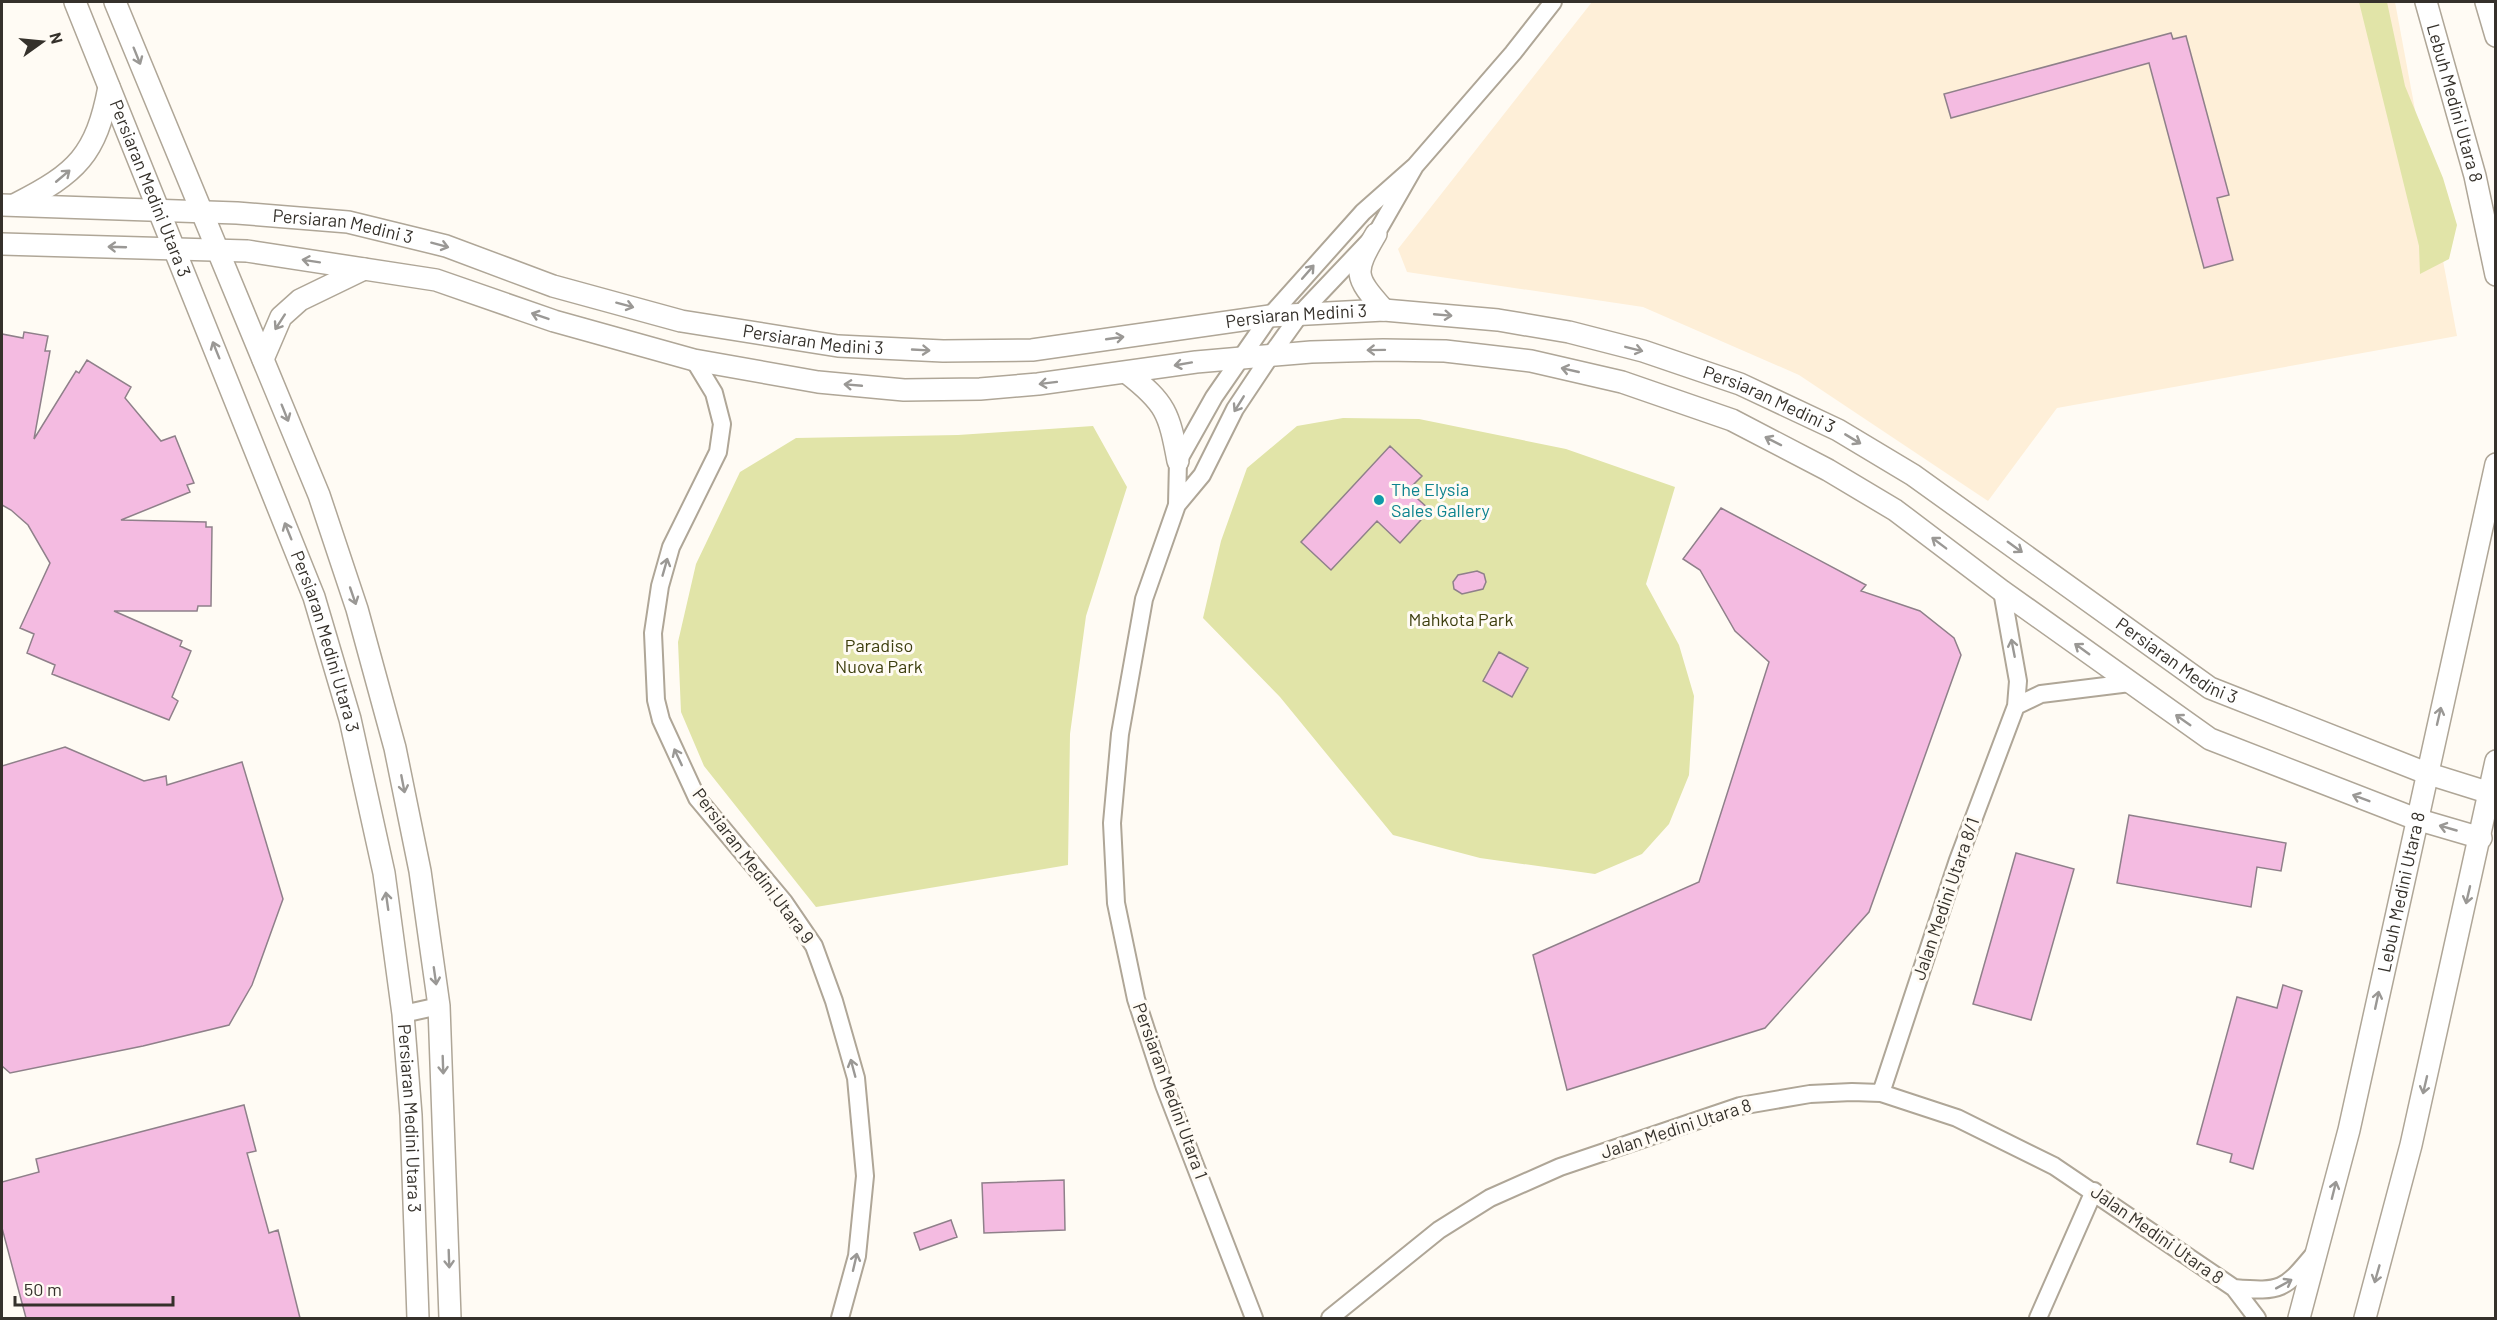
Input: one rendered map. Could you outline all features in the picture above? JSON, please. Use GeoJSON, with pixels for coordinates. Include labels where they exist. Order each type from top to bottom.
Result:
{"type":"FeatureCollection","features":[{"type":"Feature","properties":{"kind":"street","name":"Persiaran Medini Utara 3"},"geometry":{"type":"LineString","coordinates":[[75,2],[314,597],[335,661],[350,718],[384,873],[403,1014],[411,1115],[418,1318]]}},
{"type":"Feature","properties":{"kind":"street","name":"Persiaran Medini Utara 3"},"geometry":{"type":"LineString","coordinates":[[115,2],[319,495],[371,655],[395,748],[420,871],[439,1006],[444,1095],[450,1318]]}},
{"type":"Feature","properties":{"kind":"street","name":"Persiaran Medini Utara 1"},"geometry":{"type":"LineString","coordinates":[[1254,1318],[1164,1085],[1136,999],[1116,903],[1112,823],[1120,734],[1144,599],[1177,505],[1178,460],[1214,397],[1270,316],[1363,212],[1415,166],[1514,53],[1553,2]]}},
{"type":"Feature","properties":{"kind":"street","name":"Lebuh Medini Utara 8"},"geometry":{"type":"LineString","coordinates":[[2426,2],[2475,176],[2496,275]]}},
{"type":"Feature","properties":{"kind":"street"},"geometry":{"type":"LineString","coordinates":[[2486,2],[2496,36]]}},
{"type":"Feature","properties":{"kind":"street"},"geometry":{"type":"LineString","coordinates":[[7,205],[50,186],[84,156],[96,139],[110,87]]}},
{"type":"Feature","properties":{"kind":"street","name":"Persiaran Medini Utara 1"},"geometry":{"type":"LineString","coordinates":[[1177,505],[1202,475],[1235,409],[1271,355],[1301,313],[1376,234],[1415,166]]}},
{"type":"Feature","properties":{"kind":"street","name":"Persiaran Medini 3"},"geometry":{"type":"LineString","coordinates":[[7,205],[201,212],[348,222],[446,246],[553,286],[681,321],[838,346],[943,351],[1032,350],[1270,316],[1384,310],[1498,320],[1569,332],[1643,351],[1740,384],[1838,430],[1913,475],[2210,688],[2426,773],[2490,793]]}},
{"type":"Feature","properties":{"kind":"street"},"geometry":{"type":"LineString","coordinates":[[1376,234],[1359,262],[1360,278],[1384,310]]}},
{"type":"Feature","properties":{"kind":"street","name":"Persiaran Medini 3"},"geometry":{"type":"LineString","coordinates":[[2,244],[247,251],[436,280],[555,321],[694,360],[818,382],[904,390],[980,389],[1126,373],[1196,362],[1347,351],[1445,351],[1531,361],[1622,382],[1732,420],[1828,470],[1895,510],[2002,591],[2210,739],[2416,819],[2481,837]]}},
{"type":"Feature","properties":{"kind":"street"},"geometry":{"type":"LineString","coordinates":[[263,359],[281,317],[300,300],[363,269]]}},
{"type":"Feature","properties":{"kind":"street","name":"Persiaran Medini Utara 9"},"geometry":{"type":"LineString","coordinates":[[694,360],[714,393],[722,424],[718,452],[671,547],[660,586],[653,633],[656,700],[661,720],[697,798],[783,902],[814,946],[834,1001],[856,1078],[865,1176],[857,1256],[840,1318]]}},
{"type":"Feature","properties":{"kind":"street"},"geometry":{"type":"LineString","coordinates":[[1126,373],[1160,402],[1170,422],[1178,460]]}},
{"type":"Feature","properties":{"kind":"street","name":"Lebuh Medini Utara 8"},"geometry":{"type":"LineString","coordinates":[[2299,1318],[2320,1247],[2349,1130],[2496,464]]}},
{"type":"Feature","properties":{"kind":"street","name":"Jalan Medini Utara 8/1"},"geometry":{"type":"LineString","coordinates":[[1881,1093],[1958,860],[2016,706],[2016,663],[2002,591]]}},
{"type":"Feature","properties":{"kind":"street"},"geometry":{"type":"LineString","coordinates":[[2016,706],[2041,694],[2130,683]]}},
{"type":"Feature","properties":{"kind":"street"},"geometry":{"type":"LineString","coordinates":[[2365,1318],[2411,1145],[2496,761]]}},
{"type":"Feature","properties":{"kind":"street"},"geometry":{"type":"LineString","coordinates":[[403,1014],[439,1006]]}},
{"type":"Feature","properties":{"kind":"street","name":"Jalan Medini Utara 8"},"geometry":{"type":"LineString","coordinates":[[1330,1318],[1439,1230],[1490,1198],[1560,1167],[1740,1106],[1810,1094],[1881,1093],[1957,1118],[2054,1166],[2234,1288],[2257,1318]]}},
{"type":"Feature","properties":{"kind":"street"},"geometry":{"type":"LineString","coordinates":[[411,1115],[444,1095]]}},
{"type":"Feature","properties":{"kind":"street"},"geometry":{"type":"LineString","coordinates":[[2038,1318],[2094,1191]]}},
{"type":"Feature","properties":{"kind":"street","name":"Jalan Medini Utara 8"},"geometry":{"type":"LineString","coordinates":[[2234,1288],[2271,1291],[2290,1282],[2320,1247]]}},
{"type":"Feature","properties":{"kind":"shaded area"},"geometry":{"type":"Polygon","coordinates":[[[1592,2],[2395,2],[2457,336],[2057,408],[1988,501],[1799,375],[1643,307],[1407,272],[1398,249],[1592,2]]]}},
{"type":"Feature","properties":{"kind":"green space"},"geometry":{"type":"Polygon","coordinates":[[[2359,2],[2387,2],[2405,86],[2443,178],[2457,225],[2449,259],[2420,274],[2419,246],[2359,2]]]}},
{"type":"Feature","properties":{"kind":"green space","name":"Mahkota Park"},"geometry":{"type":"Polygon","coordinates":[[[1343,418],[1419,419],[1566,449],[1675,487],[1646,584],[1679,645],[1694,696],[1689,775],[1669,824],[1642,854],[1595,874],[1480,858],[1393,835],[1280,697],[1203,618],[1221,541],[1247,468],[1297,426],[1343,418]]]}},
{"type":"Feature","properties":{"kind":"green space","name":"Paradiso Nuova Park"},"geometry":{"type":"Polygon","coordinates":[[[1093,426],[1127,487],[1086,616],[1070,734],[1068,865],[816,907],[704,766],[681,712],[678,642],[696,564],[740,472],[796,438],[958,435],[1093,426]]]}},
{"type":"Feature","properties":{"kind":"building"},"geometry":{"type":"Polygon","coordinates":[[[2171,33],[2173,39],[2186,36],[2229,195],[2217,198],[2233,260],[2204,268],[2149,63],[1951,118],[1944,94],[2171,33]]]}},
{"type":"Feature","properties":{"kind":"building"},"geometry":{"type":"Polygon","coordinates":[[[24,332],[48,336],[45,351],[50,351],[34,439],[76,371],[79,373],[87,360],[131,387],[125,398],[161,441],[175,436],[194,483],[187,485],[190,492],[121,520],[206,522],[206,527],[212,527],[211,606],[198,606],[197,611],[114,611],[182,641],[180,646],[191,651],[172,697],[178,701],[169,720],[52,674],[55,665],[27,653],[34,634],[20,628],[50,563],[28,525],[2,505],[2,334],[23,338],[24,332]]]}},
{"type":"Feature","properties":{"kind":"building","name":"The Elysia Sales Gallery"},"geometry":{"type":"Polygon","coordinates":[[[1390,446],[1422,476],[1408,490],[1430,510],[1400,543],[1377,521],[1331,570],[1301,542],[1390,446]]]}},
{"type":"Feature","properties":{"kind":"building"},"geometry":{"type":"Polygon","coordinates":[[[1721,508],[1866,585],[1861,591],[1920,611],[1954,638],[1961,655],[1869,912],[1765,1028],[1567,1090],[1533,955],[1699,882],[1769,662],[1735,631],[1700,570],[1683,559],[1721,508]]]}},
{"type":"Feature","properties":{"kind":"building"},"geometry":{"type":"Polygon","coordinates":[[[1477,571],[1484,574],[1486,582],[1483,589],[1462,594],[1454,589],[1453,582],[1458,575],[1477,571]]]}},
{"type":"Feature","properties":{"kind":"building"},"geometry":{"type":"Polygon","coordinates":[[[1499,652],[1528,668],[1512,697],[1483,681],[1499,652]]]}},
{"type":"Feature","properties":{"kind":"building"},"geometry":{"type":"Polygon","coordinates":[[[65,747],[144,781],[166,776],[167,785],[242,762],[283,899],[252,985],[229,1025],[143,1046],[10,1073],[2,1066],[2,766],[65,747]]]}},
{"type":"Feature","properties":{"kind":"building"},"geometry":{"type":"Polygon","coordinates":[[[2129,815],[2286,843],[2281,871],[2257,867],[2251,907],[2117,883],[2129,815]]]}},
{"type":"Feature","properties":{"kind":"building"},"geometry":{"type":"Polygon","coordinates":[[[2016,853],[2074,869],[2031,1020],[1973,1004],[2016,853]]]}},
{"type":"Feature","properties":{"kind":"building"},"geometry":{"type":"Polygon","coordinates":[[[2283,985],[2302,991],[2253,1169],[2230,1162],[2232,1154],[2197,1144],[2237,997],[2277,1008],[2283,985]]]}},
{"type":"Feature","properties":{"kind":"building"},"geometry":{"type":"Polygon","coordinates":[[[244,1105],[256,1151],[247,1153],[269,1233],[278,1230],[300,1318],[26,1318],[2,1228],[2,1182],[39,1172],[36,1159],[244,1105]]]}},
{"type":"Feature","properties":{"kind":"building"},"geometry":{"type":"Polygon","coordinates":[[[1064,1180],[1065,1230],[984,1233],[982,1183],[1064,1180]]]}},
{"type":"Feature","properties":{"kind":"building"},"geometry":{"type":"Polygon","coordinates":[[[951,1220],[957,1237],[920,1250],[914,1233],[951,1220]]]}},
{"type":"Feature","properties":{"kind":"place","name":"The Elysia Sales Gallery"},"geometry":{"type":"Point","coordinates":[1379,500]}}]}
